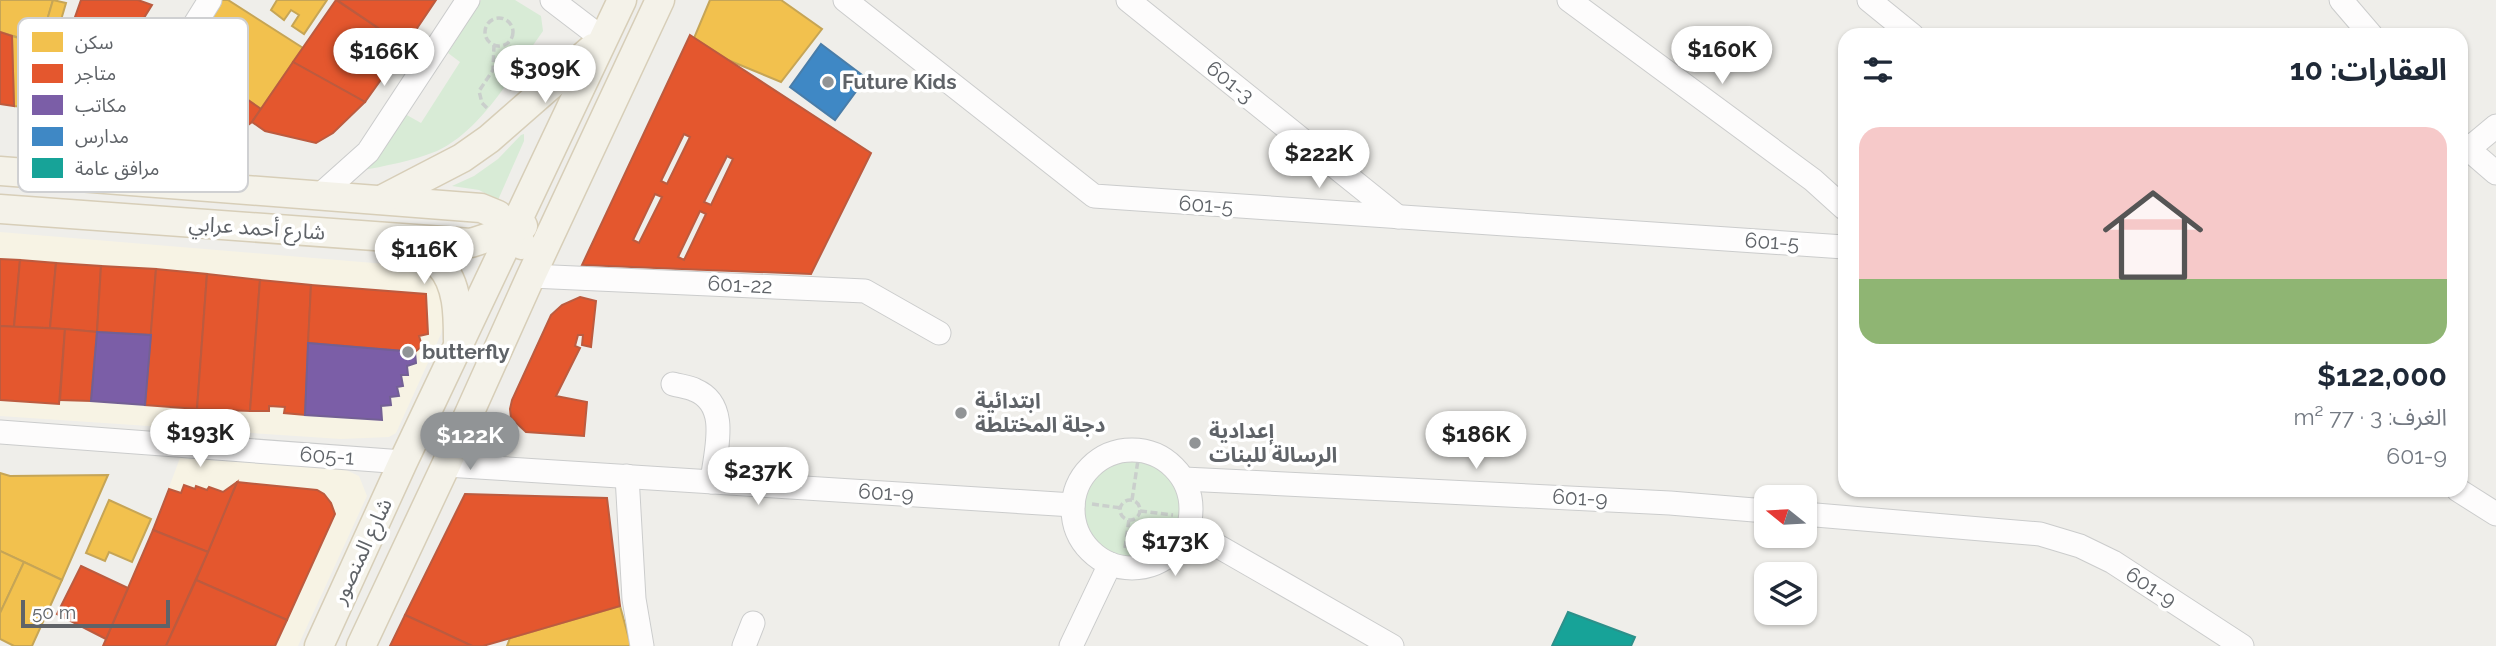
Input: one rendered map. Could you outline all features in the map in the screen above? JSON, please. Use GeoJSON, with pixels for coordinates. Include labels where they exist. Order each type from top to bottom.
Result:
{"type":"FeatureCollection","features":[{"type":"Feature","properties":{"kind":"main road","name":"شارع المنصور"},"geometry":{"type":"LineString","coordinates":[[319,646],[622,0]]}},
{"type":"Feature","properties":{"kind":"main road","name":"شارع المنصور"},"geometry":{"type":"LineString","coordinates":[[361,646],[660,0]]}},
{"type":"Feature","properties":{"kind":"main road"},"geometry":{"type":"LineString","coordinates":[[382,199],[433,174],[489,139],[603,39]]}},
{"type":"Feature","properties":{"kind":"main road","name":"شارع أحمد عرابي"},"geometry":{"type":"LineString","coordinates":[[0,171],[18,172]]}},
{"type":"Feature","properties":{"kind":"main road","name":"شارع أحمد عرابي"},"geometry":{"type":"LineString","coordinates":[[248,189],[481,208],[498,215],[513,230],[528,259],[531,276]]}},
{"type":"Feature","properties":{"kind":"main road","name":"شارع أحمد عرابي"},"geometry":{"type":"LineString","coordinates":[[0,209],[471,243],[513,230],[565,202]]}},
{"type":"Feature","properties":{"kind":"main road"},"geometry":{"type":"LineString","coordinates":[[377,237],[422,253],[440,264],[450,282],[456,302],[458,346]]}},
{"type":"Feature","properties":{"kind":"street"},"geometry":{"type":"LineString","coordinates":[[321,194],[368,152],[468,0]]}},
{"type":"Feature","properties":{"kind":"street"},"geometry":{"type":"LineString","coordinates":[[552,0],[603,39]]}},
{"type":"Feature","properties":{"kind":"street","name":"601-5"},"geometry":{"type":"LineString","coordinates":[[845,0],[1094,196],[1838,247]]}},
{"type":"Feature","properties":{"kind":"street","name":"601-3"},"geometry":{"type":"LineString","coordinates":[[1128,0],[1398,217]]}},
{"type":"Feature","properties":{"kind":"street"},"geometry":{"type":"LineString","coordinates":[[1569,0],[1813,180],[1838,203]]}},
{"type":"Feature","properties":{"kind":"street"},"geometry":{"type":"LineString","coordinates":[[1869,0],[1903,28]]}},
{"type":"Feature","properties":{"kind":"street"},"geometry":{"type":"LineString","coordinates":[[2341,0],[2365,28]]}},
{"type":"Feature","properties":{"kind":"street"},"geometry":{"type":"LineString","coordinates":[[192,18],[201,2]]}},
{"type":"Feature","properties":{"kind":"street"},"geometry":{"type":"LineString","coordinates":[[2468,146],[2496,126]]}},
{"type":"Feature","properties":{"kind":"street"},"geometry":{"type":"LineString","coordinates":[[2468,153],[2496,173]]}},
{"type":"Feature","properties":{"kind":"street","name":"601-22"},"geometry":{"type":"LineString","coordinates":[[531,276],[865,291],[939,334]]}},
{"type":"Feature","properties":{"kind":"street"},"geometry":{"type":"LineString","coordinates":[[673,384],[696,390],[710,400],[719,416],[712,482]]}},
{"type":"Feature","properties":{"kind":"street","name":"605-1"},"geometry":{"type":"LineString","coordinates":[[0,432],[403,462]]}},
{"type":"Feature","properties":{"kind":"street"},"geometry":{"type":"LineString","coordinates":[[1138,449],[1156,454],[1172,464],[1184,479],[1191,503],[1181,543],[1170,555],[1157,563],[1141,568],[1125,568],[1117,561],[1094,555],[1082,540],[1075,524],[1077,486],[1087,470],[1101,458],[1119,451],[1138,449]]}},
{"type":"Feature","properties":{"kind":"street","name":"601-9"},"geometry":{"type":"LineString","coordinates":[[446,465],[1078,504]]}},
{"type":"Feature","properties":{"kind":"street"},"geometry":{"type":"LineString","coordinates":[[626,476],[634,599],[642,646]]}},
{"type":"Feature","properties":{"kind":"street","name":"601-9"},"geometry":{"type":"LineString","coordinates":[[1184,479],[1670,503],[1754,510]]}},
{"type":"Feature","properties":{"kind":"street"},"geometry":{"type":"LineString","coordinates":[[2468,496],[2496,514]]}},
{"type":"Feature","properties":{"kind":"street","name":"601-9"},"geometry":{"type":"LineString","coordinates":[[1817,515],[2040,534],[2080,546],[2113,562],[2230,643]]}},
{"type":"Feature","properties":{"kind":"street"},"geometry":{"type":"LineString","coordinates":[[1185,523],[1392,646]]}},
{"type":"Feature","properties":{"kind":"street"},"geometry":{"type":"LineString","coordinates":[[1071,646],[1117,561]]}},
{"type":"Feature","properties":{"kind":"street"},"geometry":{"type":"LineString","coordinates":[[744,646],[754,624]]}},
{"type":"Feature","properties":{"kind":"path"},"geometry":{"type":"LineString","coordinates":[[494,18],[503,18],[513,28],[512,38],[505,44],[494,45],[486,38],[485,29],[494,18]]}},
{"type":"Feature","properties":{"kind":"path"},"geometry":{"type":"LineString","coordinates":[[487,108],[482,103],[480,92],[493,70],[494,45]]}},
{"type":"Feature","properties":{"kind":"path"},"geometry":{"type":"LineString","coordinates":[[1132,500],[1138,460]]}},
{"type":"Feature","properties":{"kind":"path"},"geometry":{"type":"LineString","coordinates":[[1132,500],[1138,503],[1140,511],[1136,517],[1129,519],[1124,517],[1121,508],[1124,502],[1132,500]]}},
{"type":"Feature","properties":{"kind":"path"},"geometry":{"type":"LineString","coordinates":[[1078,504],[1121,508]]}},
{"type":"Feature","properties":{"kind":"path"},"geometry":{"type":"LineString","coordinates":[[1140,511],[1185,523]]}},
{"type":"Feature","properties":{"kind":"path"},"geometry":{"type":"LineString","coordinates":[[1117,561],[1129,519]]}},
{"type":"Feature","properties":{"kind":"shaded area"},"geometry":{"type":"Polygon","coordinates":[[[0,232],[422,267],[440,289],[446,305],[441,334],[396,433],[389,437],[341,439],[0,416],[0,232]]]}},
{"type":"Feature","properties":{"kind":"shaded area"},"geometry":{"type":"Polygon","coordinates":[[[180,458],[344,469],[359,476],[367,496],[298,646],[103,646],[153,530],[180,458]]]}},
{"type":"Feature","properties":{"kind":"green space"},"geometry":{"type":"Polygon","coordinates":[[[481,0],[515,0],[541,16],[543,31],[509,81],[483,114],[454,141],[418,158],[359,171],[405,114],[421,123],[460,62],[448,53],[481,0]]]}},
{"type":"Feature","properties":{"kind":"green space"},"geometry":{"type":"Polygon","coordinates":[[[524,134],[524,141],[498,200],[479,190],[452,186],[474,176],[498,159],[524,134]]]}},
{"type":"Feature","properties":{"kind":"green space"},"geometry":{"type":"Polygon","coordinates":[[[1132,460],[1151,464],[1167,474],[1177,490],[1181,509],[1177,528],[1167,544],[1151,554],[1132,558],[1113,554],[1097,544],[1087,528],[1083,509],[1087,490],[1097,474],[1113,464],[1132,460]]]}},
{"type":"Feature","properties":{"kind":"building: سكن"},"geometry":{"type":"Polygon","coordinates":[[[0,0],[53,0],[48,18],[18,18],[18,37],[0,32],[0,0]]]}},
{"type":"Feature","properties":{"kind":"building: سكن"},"geometry":{"type":"Polygon","coordinates":[[[53,0],[66,3],[62,18],[48,18],[53,0]]]}},
{"type":"Feature","properties":{"kind":"building: سكن"},"geometry":{"type":"Polygon","coordinates":[[[221,0],[228,0],[303,48],[261,109],[248,100],[248,18],[209,18],[221,0]]]}},
{"type":"Feature","properties":{"kind":"building: سكن"},"geometry":{"type":"Polygon","coordinates":[[[277,0],[327,0],[304,34],[292,26],[299,15],[291,10],[284,20],[271,10],[277,0]]]}},
{"type":"Feature","properties":{"kind":"building: سكن"},"geometry":{"type":"Polygon","coordinates":[[[710,0],[781,0],[822,29],[781,82],[728,60],[694,38],[710,0]]]}},
{"type":"Feature","properties":{"kind":"building: سكن"},"geometry":{"type":"Polygon","coordinates":[[[12,36],[18,38],[18,106],[14,106],[12,36]]]}},
{"type":"Feature","properties":{"kind":"building: سكن"},"geometry":{"type":"Polygon","coordinates":[[[0,473],[10,476],[108,475],[62,580],[0,551],[0,473]]]}},
{"type":"Feature","properties":{"kind":"building: سكن"},"geometry":{"type":"Polygon","coordinates":[[[109,500],[151,519],[132,562],[109,552],[105,561],[86,553],[109,500]]]}},
{"type":"Feature","properties":{"kind":"building: سكن"},"geometry":{"type":"Polygon","coordinates":[[[0,551],[24,562],[0,613],[0,551]]]}},
{"type":"Feature","properties":{"kind":"building: سكن"},"geometry":{"type":"Polygon","coordinates":[[[24,562],[62,580],[32,646],[14,646],[0,639],[0,613],[24,562]]]}},
{"type":"Feature","properties":{"kind":"building: سكن"},"geometry":{"type":"Polygon","coordinates":[[[620,606],[631,646],[507,646],[510,638],[620,606]]]}},
{"type":"Feature","properties":{"kind":"building: متاجر"},"geometry":{"type":"Polygon","coordinates":[[[81,0],[138,0],[152,5],[144,18],[75,18],[81,0]]]}},
{"type":"Feature","properties":{"kind":"building: متاجر"},"geometry":{"type":"Polygon","coordinates":[[[336,0],[405,46],[365,102],[293,62],[336,0]]]}},
{"type":"Feature","properties":{"kind":"building: متاجر"},"geometry":{"type":"Polygon","coordinates":[[[337,0],[436,0],[405,46],[337,0]]]}},
{"type":"Feature","properties":{"kind":"building: متاجر"},"geometry":{"type":"Polygon","coordinates":[[[0,32],[12,36],[14,106],[0,104],[0,32]]]}},
{"type":"Feature","properties":{"kind":"building: متاجر"},"geometry":{"type":"Polygon","coordinates":[[[690,35],[871,153],[811,274],[582,265],[690,35]],[[684,134],[661,181],[667,184],[690,137],[684,134]],[[727,156],[704,202],[711,205],[733,159],[727,156]],[[655,194],[633,240],[639,243],[662,197],[655,194]],[[700,211],[678,257],[684,260],[706,214],[700,211]]]}},
{"type":"Feature","properties":{"kind":"building: متاجر"},"geometry":{"type":"Polygon","coordinates":[[[293,62],[365,102],[333,133],[316,143],[265,131],[252,122],[293,62]]]}},
{"type":"Feature","properties":{"kind":"building: متاجر"},"geometry":{"type":"Polygon","coordinates":[[[248,100],[261,109],[248,125],[248,100]]]}},
{"type":"Feature","properties":{"kind":"building: متاجر"},"geometry":{"type":"Polygon","coordinates":[[[0,259],[20,260],[14,327],[0,326],[0,259]]]}},
{"type":"Feature","properties":{"kind":"building: متاجر"},"geometry":{"type":"Polygon","coordinates":[[[20,260],[56,263],[50,328],[14,327],[20,260]]]}},
{"type":"Feature","properties":{"kind":"building: متاجر"},"geometry":{"type":"Polygon","coordinates":[[[56,263],[101,266],[97,332],[50,328],[56,263]]]}},
{"type":"Feature","properties":{"kind":"building: متاجر"},"geometry":{"type":"Polygon","coordinates":[[[101,266],[156,269],[151,335],[97,332],[101,266]]]}},
{"type":"Feature","properties":{"kind":"building: متاجر"},"geometry":{"type":"Polygon","coordinates":[[[156,269],[207,274],[197,409],[145,405],[156,269]]]}},
{"type":"Feature","properties":{"kind":"building: متاجر"},"geometry":{"type":"Polygon","coordinates":[[[207,274],[260,280],[250,411],[197,409],[207,274]]]}},
{"type":"Feature","properties":{"kind":"building: متاجر"},"geometry":{"type":"Polygon","coordinates":[[[260,280],[311,285],[305,415],[284,413],[285,407],[269,406],[269,411],[250,411],[260,280]]]}},
{"type":"Feature","properties":{"kind":"building: متاجر"},"geometry":{"type":"Polygon","coordinates":[[[311,285],[426,294],[428,334],[419,336],[422,346],[415,352],[308,343],[311,285]]]}},
{"type":"Feature","properties":{"kind":"building: متاجر"},"geometry":{"type":"Polygon","coordinates":[[[580,297],[596,301],[591,347],[582,345],[583,335],[578,335],[575,346],[580,348],[556,396],[587,402],[584,436],[526,432],[511,418],[512,400],[551,315],[562,305],[580,297]]]}},
{"type":"Feature","properties":{"kind":"building: متاجر"},"geometry":{"type":"Polygon","coordinates":[[[0,326],[65,329],[59,404],[0,400],[0,326]]]}},
{"type":"Feature","properties":{"kind":"building: متاجر"},"geometry":{"type":"Polygon","coordinates":[[[65,329],[97,332],[91,401],[60,400],[65,329]]]}},
{"type":"Feature","properties":{"kind":"building: متاجر"},"geometry":{"type":"Polygon","coordinates":[[[237,482],[317,490],[331,503],[335,514],[287,620],[196,580],[237,482]]]}},
{"type":"Feature","properties":{"kind":"building: متاجر"},"geometry":{"type":"Polygon","coordinates":[[[237,482],[208,552],[153,530],[169,489],[181,493],[184,485],[207,490],[209,487],[223,492],[237,482]]]}},
{"type":"Feature","properties":{"kind":"building: متاجر"},"geometry":{"type":"Polygon","coordinates":[[[465,494],[607,498],[620,606],[483,646],[472,646],[405,615],[465,494]]]}},
{"type":"Feature","properties":{"kind":"building: متاجر"},"geometry":{"type":"Polygon","coordinates":[[[153,530],[208,552],[166,646],[103,646],[153,530]]]}},
{"type":"Feature","properties":{"kind":"building: متاجر"},"geometry":{"type":"Polygon","coordinates":[[[81,566],[128,588],[106,639],[57,614],[81,566]]]}},
{"type":"Feature","properties":{"kind":"building: متاجر"},"geometry":{"type":"Polygon","coordinates":[[[196,580],[287,620],[275,646],[166,646],[196,580]]]}},
{"type":"Feature","properties":{"kind":"building: متاجر"},"geometry":{"type":"Polygon","coordinates":[[[405,615],[436,629],[472,646],[390,646],[405,615]]]}},
{"type":"Feature","properties":{"kind":"building: مكاتب"},"geometry":{"type":"Polygon","coordinates":[[[97,332],[151,335],[145,405],[91,401],[97,332]]]}},
{"type":"Feature","properties":{"kind":"building: مكاتب"},"geometry":{"type":"Polygon","coordinates":[[[308,343],[415,352],[416,363],[407,366],[408,375],[401,375],[403,386],[397,387],[399,396],[390,397],[391,405],[381,406],[382,420],[305,415],[308,343]]]}},
{"type":"Feature","properties":{"kind":"building: مدارس","name":"Future Kids"},"geometry":{"type":"Polygon","coordinates":[[[821,44],[866,78],[835,120],[790,87],[821,44]]]}},
{"type":"Feature","properties":{"kind":"building: مرافق عامة"},"geometry":{"type":"Polygon","coordinates":[[[1568,612],[1635,637],[1631,646],[1552,646],[1568,612]]]}},
{"type":"Feature","properties":{"kind":"place","name":"Future Kids"},"geometry":{"type":"Point","coordinates":[828,82]}},
{"type":"Feature","properties":{"kind":"place","name":"butterfly"},"geometry":{"type":"Point","coordinates":[408,352]}},
{"type":"Feature","properties":{"kind":"place","name":"ابتدائية دجلة المختلطة"},"geometry":{"type":"Point","coordinates":[961,413]}},
{"type":"Feature","properties":{"kind":"place","name":"إعدادية الرسالة للبنات"},"geometry":{"type":"Point","coordinates":[1195,443]}}]}
